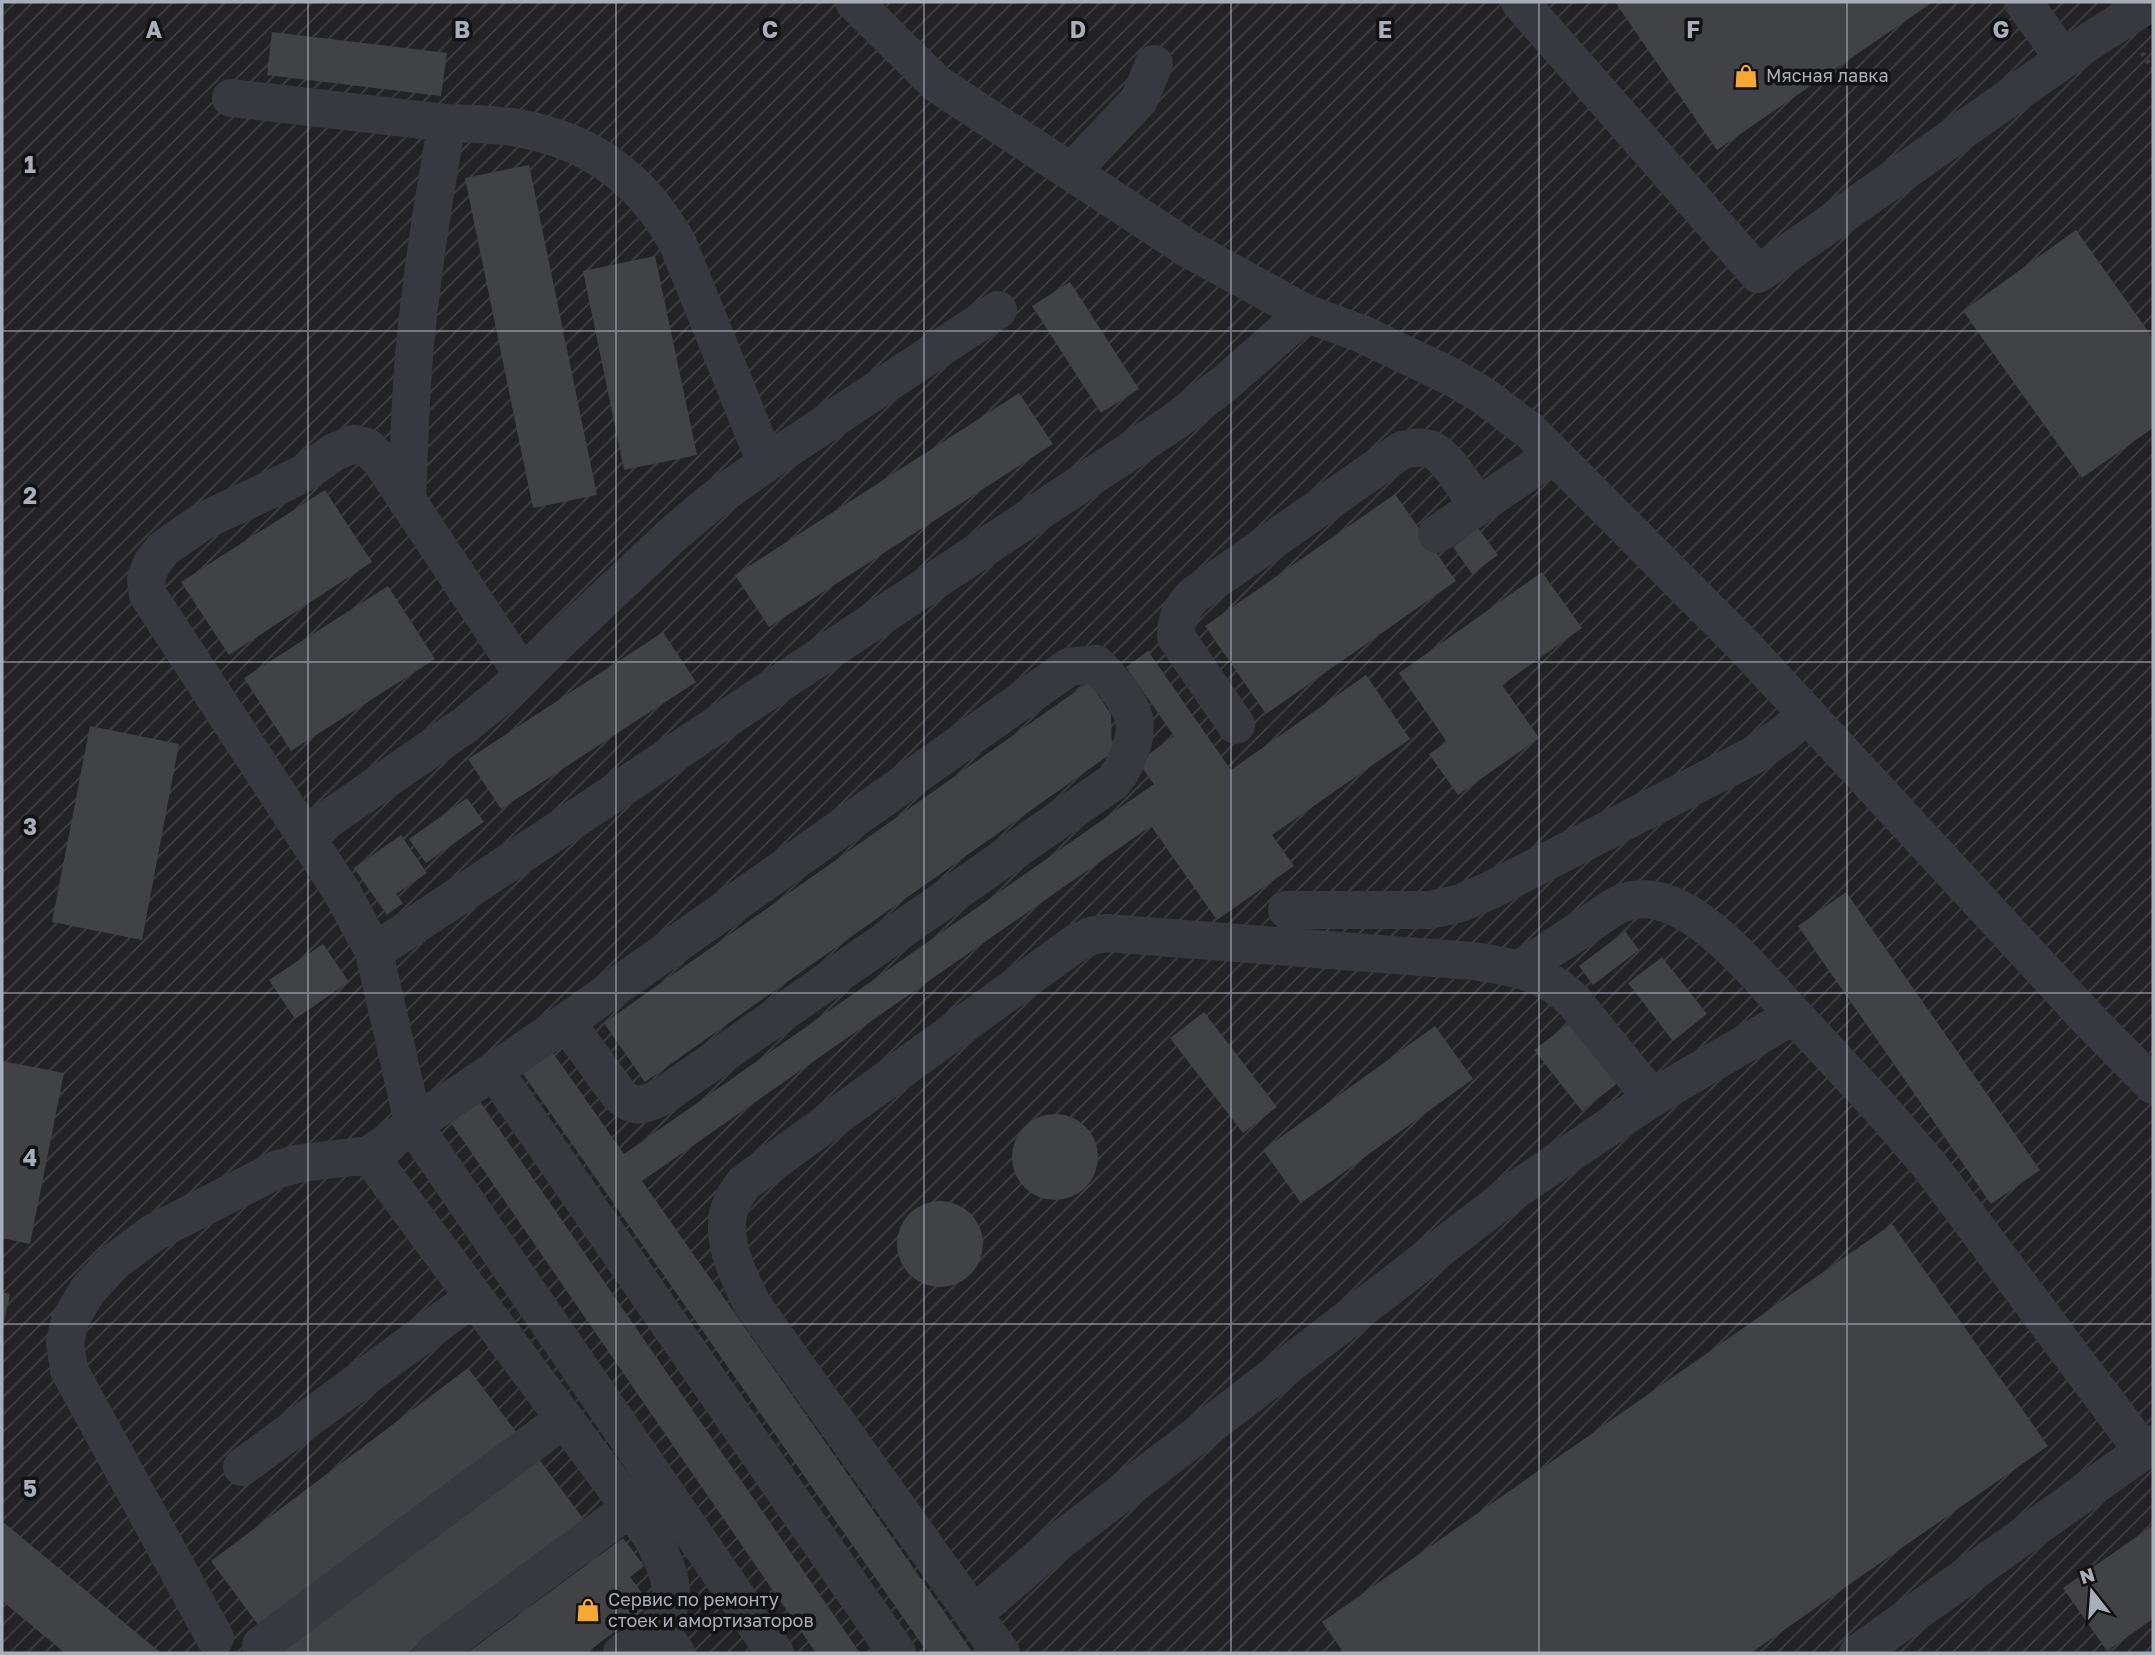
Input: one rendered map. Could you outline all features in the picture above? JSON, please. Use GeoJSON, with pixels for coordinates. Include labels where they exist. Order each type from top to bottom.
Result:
{"type":"FeatureCollection","features":[{"type":"Feature","properties":{"kind":"lane"},"geometry":{"type":"LineString","coordinates":[[854,2],[937,84],[1187,248],[1305,313],[1362,334],[1452,377],[1484,396],[1529,430],[1744,646],[2092,1023],[2153,1085]]}},
{"type":"Feature","properties":{"kind":"lane"},"geometry":{"type":"LineString","coordinates":[[1520,2],[1758,274],[2064,59],[2151,2]]}},
{"type":"Feature","properties":{"kind":"lane"},"geometry":{"type":"LineString","coordinates":[[2023,2],[2064,59]]}},
{"type":"Feature","properties":{"kind":"lane"},"geometry":{"type":"LineString","coordinates":[[1072,171],[1139,100],[1154,64]]}},
{"type":"Feature","properties":{"kind":"lane"},"geometry":{"type":"LineString","coordinates":[[231,98],[516,127],[585,148],[611,164],[632,181],[664,217],[678,244],[766,463]]}},
{"type":"Feature","properties":{"kind":"lane"},"geometry":{"type":"LineString","coordinates":[[407,501],[419,310],[435,187],[447,122]]}},
{"type":"Feature","properties":{"kind":"lane"},"geometry":{"type":"LineString","coordinates":[[305,835],[464,725],[523,675],[710,502],[998,310]]}},
{"type":"Feature","properties":{"kind":"lane"},"geometry":{"type":"LineString","coordinates":[[374,952],[1174,422],[1224,384],[1305,313]]}},
{"type":"Feature","properties":{"kind":"lane"},"geometry":{"type":"LineString","coordinates":[[523,675],[381,461],[367,447],[354,444],[334,453],[306,472],[203,521],[163,549],[151,565],[146,579],[148,595],[358,919],[374,952],[414,1126],[775,1653]]}},
{"type":"Feature","properties":{"kind":"lane"},"geometry":{"type":"LineString","coordinates":[[1236,725],[1176,637],[1176,622],[1182,608],[1194,595],[1402,450],[1417,447],[1432,450],[1443,457],[1478,506]]}},
{"type":"Feature","properties":{"kind":"lane"},"geometry":{"type":"LineString","coordinates":[[1437,534],[1553,455]]}},
{"type":"Feature","properties":{"kind":"lane"},"geometry":{"type":"LineString","coordinates":[[215,1638],[69,1370],[65,1342],[70,1320],[88,1290],[114,1262],[153,1233],[278,1169],[301,1163],[369,1155],[566,1022],[1069,667],[1096,664],[1129,707],[1134,719],[1134,733],[1122,771],[1113,782],[660,1098],[641,1106],[628,1103],[566,1022]]}},
{"type":"Feature","properties":{"kind":"lane"},"geometry":{"type":"LineString","coordinates":[[1287,910],[1430,910],[1461,903],[1752,756],[1807,714]]}},
{"type":"Feature","properties":{"kind":"lane"},"geometry":{"type":"LineString","coordinates":[[1521,968],[1620,904],[1642,898],[1664,901],[1693,915],[1718,935],[1794,1015],[1930,1166],[2148,1448],[1858,1653]]}},
{"type":"Feature","properties":{"kind":"lane"},"geometry":{"type":"LineString","coordinates":[[1001,1653],[752,1304],[731,1254],[727,1230],[731,1203],[744,1183],[1076,943],[1106,933],[1473,961],[1521,968],[1560,987],[1652,1098]]}},
{"type":"Feature","properties":{"kind":"lane"},"geometry":{"type":"LineString","coordinates":[[974,1614],[1049,1549],[1517,1189],[1652,1098],[1794,1015]]}},
{"type":"Feature","properties":{"kind":"lane"},"geometry":{"type":"LineString","coordinates":[[494,1071],[897,1653]]}},
{"type":"Feature","properties":{"kind":"lane"},"geometry":{"type":"LineString","coordinates":[[369,1155],[652,1536],[666,1566],[672,1593],[667,1640],[622,1653]]}},
{"type":"Feature","properties":{"kind":"lane"},"geometry":{"type":"LineString","coordinates":[[242,1467],[474,1297]]}},
{"type":"Feature","properties":{"kind":"lane"},"geometry":{"type":"LineString","coordinates":[[261,1645],[564,1419]]}},
{"type":"Feature","properties":{"kind":"lane"},"geometry":{"type":"LineString","coordinates":[[434,1653],[630,1508]]}},
{"type":"Feature","properties":{"kind":"shaded area"},"geometry":{"type":"Polygon","coordinates":[[[2,2],[2129,2],[2153,36],[2153,1653],[2,1653],[2,2]]]}},
{"type":"Feature","properties":{"kind":"building","name":"Мясная лавка"},"geometry":{"type":"Polygon","coordinates":[[[1615,2],[1933,2],[1717,150],[1615,2]]]}},
{"type":"Feature","properties":{"kind":"building"},"geometry":{"type":"Polygon","coordinates":[[[272,32],[447,53],[441,96],[267,75],[272,32]]]}},
{"type":"Feature","properties":{"kind":"building"},"geometry":{"type":"Polygon","coordinates":[[[529,165],[597,495],[533,508],[465,178],[529,165]]]}},
{"type":"Feature","properties":{"kind":"building"},"geometry":{"type":"Polygon","coordinates":[[[2076,230],[2153,338],[2153,428],[2082,478],[1963,311],[2076,230]]]}},
{"type":"Feature","properties":{"kind":"building"},"geometry":{"type":"Polygon","coordinates":[[[655,256],[697,455],[624,470],[583,271],[655,256]]]}},
{"type":"Feature","properties":{"kind":"building"},"geometry":{"type":"Polygon","coordinates":[[[1070,282],[1139,389],[1101,413],[1032,306],[1070,282]]]}},
{"type":"Feature","properties":{"kind":"building"},"geometry":{"type":"Polygon","coordinates":[[[1019,393],[1053,444],[769,627],[735,575],[1019,393]]]}},
{"type":"Feature","properties":{"kind":"building"},"geometry":{"type":"Polygon","coordinates":[[[325,490],[372,562],[229,655],[181,582],[325,490]]]}},
{"type":"Feature","properties":{"kind":"building"},"geometry":{"type":"Polygon","coordinates":[[[1395,494],[1456,581],[1266,714],[1205,626],[1395,494]]]}},
{"type":"Feature","properties":{"kind":"building"},"geometry":{"type":"Polygon","coordinates":[[[1478,528],[1498,555],[1472,574],[1453,547],[1478,528]]]}},
{"type":"Feature","properties":{"kind":"building"},"geometry":{"type":"Polygon","coordinates":[[[1542,572],[1582,628],[1502,685],[1539,738],[1458,795],[1429,754],[1447,742],[1399,673],[1542,572]]]}},
{"type":"Feature","properties":{"kind":"building"},"geometry":{"type":"Polygon","coordinates":[[[388,586],[435,659],[291,751],[244,678],[388,586]]]}},
{"type":"Feature","properties":{"kind":"building"},"geometry":{"type":"Polygon","coordinates":[[[663,632],[696,682],[501,809],[468,759],[663,632]]]}},
{"type":"Feature","properties":{"kind":"building"},"geometry":{"type":"Polygon","coordinates":[[[1148,651],[1231,770],[1366,675],[1410,739],[1272,835],[1294,866],[1217,920],[1151,826],[642,1181],[973,1653],[928,1653],[521,1071],[551,1050],[624,1154],[1154,784],[1138,762],[1174,736],[1126,667],[1148,651]]]}},
{"type":"Feature","properties":{"kind":"building"},"geometry":{"type":"Polygon","coordinates":[[[1089,682],[1111,714],[1112,753],[645,1082],[604,1023],[1089,682]]]}},
{"type":"Feature","properties":{"kind":"building"},"geometry":{"type":"Polygon","coordinates":[[[90,726],[179,744],[142,940],[52,922],[90,726]]]}},
{"type":"Feature","properties":{"kind":"building"},"geometry":{"type":"Polygon","coordinates":[[[467,798],[484,822],[426,863],[409,839],[467,798]]]}},
{"type":"Feature","properties":{"kind":"building"},"geometry":{"type":"Polygon","coordinates":[[[401,835],[427,873],[396,894],[403,903],[387,915],[354,868],[401,835]]]}},
{"type":"Feature","properties":{"kind":"building"},"geometry":{"type":"Polygon","coordinates":[[[1846,892],[2040,1170],[1991,1204],[1798,926],[1846,892]]]}},
{"type":"Feature","properties":{"kind":"building"},"geometry":{"type":"Polygon","coordinates":[[[1625,931],[1639,950],[1593,985],[1579,966],[1625,931]]]}},
{"type":"Feature","properties":{"kind":"building"},"geometry":{"type":"Polygon","coordinates":[[[323,944],[349,982],[295,1019],[269,980],[323,944]]]}},
{"type":"Feature","properties":{"kind":"building"},"geometry":{"type":"Polygon","coordinates":[[[1662,957],[1707,1014],[1673,1041],[1628,983],[1662,957]]]}},
{"type":"Feature","properties":{"kind":"building"},"geometry":{"type":"Polygon","coordinates":[[[1204,1012],[1277,1107],[1243,1133],[1170,1038],[1204,1012]]]}},
{"type":"Feature","properties":{"kind":"building"},"geometry":{"type":"Polygon","coordinates":[[[1571,1022],[1618,1083],[1582,1111],[1534,1050],[1571,1022]]]}},
{"type":"Feature","properties":{"kind":"building"},"geometry":{"type":"Polygon","coordinates":[[[1435,1026],[1473,1079],[1301,1203],[1263,1150],[1435,1026]]]}},
{"type":"Feature","properties":{"kind":"building"},"geometry":{"type":"Polygon","coordinates":[[[2,1061],[64,1073],[30,1244],[2,1238],[2,1061]]]}},
{"type":"Feature","properties":{"kind":"building"},"geometry":{"type":"Polygon","coordinates":[[[479,1100],[860,1653],[816,1653],[449,1120],[479,1100]]]}},
{"type":"Feature","properties":{"kind":"building"},"geometry":{"type":"Polygon","coordinates":[[[1055,1114],[1071,1118],[1085,1127],[1094,1141],[1098,1157],[1094,1173],[1085,1187],[1071,1196],[1055,1200],[1039,1196],[1025,1187],[1016,1173],[1012,1157],[1016,1141],[1025,1127],[1039,1118],[1055,1114]]]}},
{"type":"Feature","properties":{"kind":"building"},"geometry":{"type":"Polygon","coordinates":[[[940,1201],[956,1205],[970,1214],[979,1228],[983,1244],[979,1260],[970,1274],[956,1283],[940,1287],[924,1283],[910,1274],[901,1260],[897,1244],[901,1228],[910,1214],[924,1205],[940,1201]]]}},
{"type":"Feature","properties":{"kind":"building"},"geometry":{"type":"Polygon","coordinates":[[[1892,1224],[2048,1446],[1751,1653],[1344,1653],[1322,1622],[1892,1224]]]}},
{"type":"Feature","properties":{"kind":"building"},"geometry":{"type":"Polygon","coordinates":[[[2,1292],[10,1294],[3,1327],[2,1326],[2,1292]]]}},
{"type":"Feature","properties":{"kind":"building"},"geometry":{"type":"Polygon","coordinates":[[[468,1368],[517,1433],[259,1626],[211,1561],[468,1368]]]}},
{"type":"Feature","properties":{"kind":"building"},"geometry":{"type":"Polygon","coordinates":[[[539,1459],[585,1521],[408,1653],[277,1653],[539,1459]]]}},
{"type":"Feature","properties":{"kind":"building"},"geometry":{"type":"Polygon","coordinates":[[[2,1521],[161,1653],[65,1653],[2,1601],[2,1521]]]}},
{"type":"Feature","properties":{"kind":"building"},"geometry":{"type":"Polygon","coordinates":[[[2152,1526],[2153,1619],[2107,1651],[2063,1588],[2152,1526]]]}},
{"type":"Feature","properties":{"kind":"building"},"geometry":{"type":"Polygon","coordinates":[[[623,1538],[644,1566],[630,1577],[651,1605],[586,1653],[467,1653],[623,1538]]]}},
{"type":"Feature","properties":{"kind":"place","name":"Мясная лавка"},"geometry":{"type":"Point","coordinates":[1746,76]}},
{"type":"Feature","properties":{"kind":"place","name":"Сервис по ремонту стоек и амортизаторов"},"geometry":{"type":"Point","coordinates":[588,1610]}}]}
